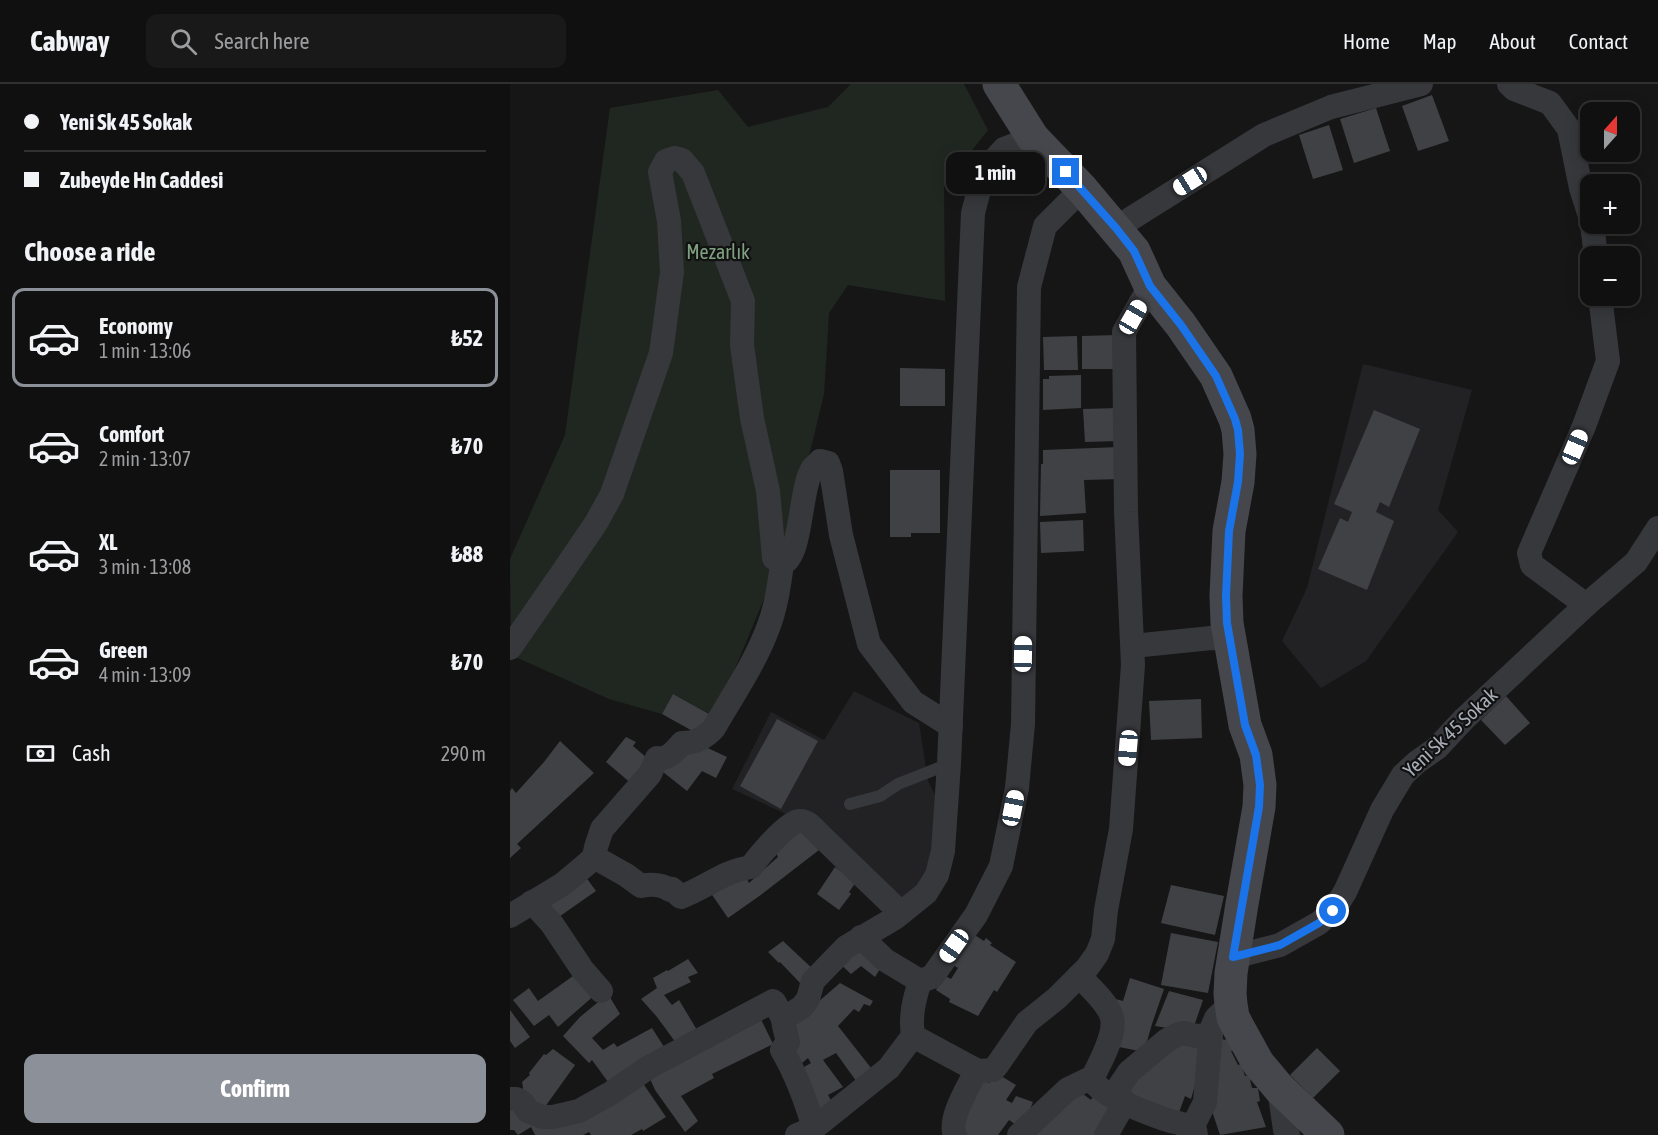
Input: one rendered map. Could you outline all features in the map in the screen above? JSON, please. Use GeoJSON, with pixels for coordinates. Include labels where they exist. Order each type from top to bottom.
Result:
{"type":"FeatureCollection","features":[{"type":"Feature","properties":{"kind":"main road"},"geometry":{"type":"LineString","coordinates":[[999,84],[1033,138],[1082,189],[1134,251],[1150,286],[1181,325],[1216,376],[1238,430],[1240,454],[1238,482],[1229,531],[1227,623],[1245,725],[1256,755],[1260,785],[1259,807],[1233,957],[1231,1004],[1233,1017],[1258,1063],[1279,1088],[1328,1135]]}},
{"type":"Feature","properties":{"kind":"street"},"geometry":{"type":"LineString","coordinates":[[1116,228],[1264,135],[1331,107],[1421,84]]}},
{"type":"Feature","properties":{"kind":"street"},"geometry":{"type":"LineString","coordinates":[[1509,84],[1514,89],[1550,102],[1569,129],[1580,183]]}},
{"type":"Feature","properties":{"kind":"street"},"geometry":{"type":"LineString","coordinates":[[783,1019],[802,1007],[808,999],[813,981],[846,947],[901,914],[926,893],[937,875],[943,851],[950,764],[973,213],[984,171],[1004,149],[1033,138]]}},
{"type":"Feature","properties":{"kind":"street"},"geometry":{"type":"LineString","coordinates":[[510,648],[596,523],[612,494],[661,353],[672,272],[669,221],[660,172],[666,161],[675,158],[682,160],[693,173],[743,301],[742,345],[753,418],[768,491],[774,558],[782,564]]}},
{"type":"Feature","properties":{"kind":"street"},"geometry":{"type":"LineString","coordinates":[[914,1036],[911,1025],[913,1003],[926,979],[976,915],[1001,866],[1017,788],[1023,724],[1029,287],[1045,226],[1082,189]]}},
{"type":"Feature","properties":{"kind":"street"},"geometry":{"type":"LineString","coordinates":[[955,1135],[953,1131],[957,1113],[974,1075],[988,1067],[1027,1022],[1057,998],[1079,976],[1097,954],[1103,939],[1121,829],[1133,665],[1126,512],[1124,332],[1150,286]]}},
{"type":"Feature","properties":{"kind":"street"},"geometry":{"type":"LineString","coordinates":[[1587,605],[1532,565],[1529,553],[1584,426],[1608,361],[1601,306]]}},
{"type":"Feature","properties":{"kind":"street"},"geometry":{"type":"LineString","coordinates":[[782,564],[787,562],[793,551],[812,469],[820,461],[828,463],[841,535],[869,644],[912,702],[951,726]]}},
{"type":"Feature","properties":{"kind":"street","name":"Yeni Sk 45 Sokak"},"geometry":{"type":"LineString","coordinates":[[1233,957],[1280,945],[1319,923],[1333,911],[1345,892],[1382,810],[1403,775],[1437,748],[1464,719],[1636,562],[1658,528]]}},
{"type":"Feature","properties":{"kind":"street"},"geometry":{"type":"LineString","coordinates":[[510,916],[563,884],[594,857],[602,829],[650,774],[657,758],[661,759],[670,755],[682,744],[707,736],[714,728],[758,652],[769,627],[782,564]]}},
{"type":"Feature","properties":{"kind":"street"},"geometry":{"type":"LineString","coordinates":[[1133,646],[1211,638],[1230,639]]}},
{"type":"Feature","properties":{"kind":"street"},"geometry":{"type":"LineString","coordinates":[[594,857],[641,886],[651,884],[672,889],[681,897],[735,870],[751,867],[792,823],[800,820],[806,822],[818,833],[901,914]]}},
{"type":"Feature","properties":{"kind":"street"},"geometry":{"type":"LineString","coordinates":[[532,902],[552,924],[582,969],[601,992]]}},
{"type":"Feature","properties":{"kind":"street"},"geometry":{"type":"LineString","coordinates":[[867,934],[885,960],[926,979]]}},
{"type":"Feature","properties":{"kind":"street"},"geometry":{"type":"LineString","coordinates":[[1079,976],[1107,1008],[1112,1018],[1112,1030],[1107,1047],[1093,1077],[1093,1082],[1099,1089],[1119,1099],[1166,1120],[1190,1126],[1194,1132]]}},
{"type":"Feature","properties":{"kind":"street"},"geometry":{"type":"LineString","coordinates":[[510,1099],[522,1102],[528,1111],[542,1117],[579,1111],[649,1066],[773,1001],[783,1019],[788,1042],[782,1050],[807,1104],[806,1131]]}},
{"type":"Feature","properties":{"kind":"street"},"geometry":{"type":"LineString","coordinates":[[1194,1132],[1205,1102],[1211,1035],[1216,1018],[1231,1004]]}},
{"type":"Feature","properties":{"kind":"street"},"geometry":{"type":"LineString","coordinates":[[1106,1135],[1129,1072],[1167,1040],[1179,1034],[1211,1035]]}},
{"type":"Feature","properties":{"kind":"street"},"geometry":{"type":"LineString","coordinates":[[914,1036],[988,1067]]}},
{"type":"Feature","properties":{"kind":"street"},"geometry":{"type":"LineString","coordinates":[[806,1131],[889,1068],[914,1036]]}},
{"type":"Feature","properties":{"kind":"street"},"geometry":{"type":"LineString","coordinates":[[1019,1135],[1068,1089],[1093,1077]]}},
{"type":"Feature","properties":{"kind":"street"},"geometry":{"type":"LineString","coordinates":[[1279,1088],[1285,1130],[1288,1135]]}},
{"type":"Feature","properties":{"kind":"lane"},"geometry":{"type":"LineString","coordinates":[[850,804],[880,796],[898,784],[950,764]]}},
{"type":"Feature","properties":{"kind":"shaded area"},"geometry":{"type":"Polygon","coordinates":[[[1363,364],[1472,390],[1438,510],[1458,532],[1366,661],[1321,688],[1282,641],[1307,588],[1363,364]]]}},
{"type":"Feature","properties":{"kind":"shaded area"},"geometry":{"type":"Polygon","coordinates":[[[854,691],[919,723],[928,781],[941,807],[933,866],[910,901],[891,896],[797,809],[788,815],[732,789],[771,712],[824,740],[854,691]]]}},
{"type":"Feature","properties":{"kind":"green space","name":"Mezarlık"},"geometry":{"type":"Polygon","coordinates":[[[851,84],[964,84],[988,130],[944,186],[945,301],[848,285],[829,313],[824,394],[802,485],[768,589],[715,717],[673,694],[662,714],[609,699],[511,655],[510,559],[565,435],[610,108],[718,90],[748,127],[828,107],[851,84]]]}},
{"type":"Feature","properties":{"kind":"building"},"geometry":{"type":"Polygon","coordinates":[[[1432,95],[1449,141],[1418,151],[1402,106],[1432,95]]]}},
{"type":"Feature","properties":{"kind":"building"},"geometry":{"type":"Polygon","coordinates":[[[1376,108],[1390,151],[1354,163],[1340,119],[1376,108]]]}},
{"type":"Feature","properties":{"kind":"building"},"geometry":{"type":"Polygon","coordinates":[[[1329,125],[1343,170],[1313,179],[1299,135],[1329,125]]]}},
{"type":"Feature","properties":{"kind":"building"},"geometry":{"type":"Polygon","coordinates":[[[1117,335],[1118,369],[1082,369],[1082,336],[1117,335]]]}},
{"type":"Feature","properties":{"kind":"building"},"geometry":{"type":"Polygon","coordinates":[[[1077,336],[1078,370],[1044,370],[1043,337],[1077,336]]]}},
{"type":"Feature","properties":{"kind":"building"},"geometry":{"type":"Polygon","coordinates":[[[900,368],[945,369],[945,406],[900,406],[900,368]]]}},
{"type":"Feature","properties":{"kind":"building"},"geometry":{"type":"Polygon","coordinates":[[[1081,375],[1081,408],[1043,410],[1043,379],[1049,379],[1049,376],[1081,375]]]}},
{"type":"Feature","properties":{"kind":"building"},"geometry":{"type":"Polygon","coordinates":[[[1119,408],[1120,441],[1085,442],[1083,409],[1119,408]]]}},
{"type":"Feature","properties":{"kind":"building"},"geometry":{"type":"Polygon","coordinates":[[[1374,410],[1420,429],[1389,507],[1380,502],[1376,512],[1394,521],[1367,590],[1318,569],[1340,518],[1348,522],[1352,512],[1334,504],[1374,410]]]}},
{"type":"Feature","properties":{"kind":"building"},"geometry":{"type":"Polygon","coordinates":[[[1120,447],[1122,479],[1084,480],[1086,513],[1040,516],[1043,450],[1120,447]]]}},
{"type":"Feature","properties":{"kind":"building"},"geometry":{"type":"Polygon","coordinates":[[[890,470],[940,470],[940,533],[911,533],[911,537],[890,537],[890,470]]]}},
{"type":"Feature","properties":{"kind":"building"},"geometry":{"type":"Polygon","coordinates":[[[1083,520],[1084,551],[1041,553],[1040,522],[1083,520]]]}},
{"type":"Feature","properties":{"kind":"building"},"geometry":{"type":"Polygon","coordinates":[[[673,694],[709,714],[698,734],[662,714],[673,694]]]}},
{"type":"Feature","properties":{"kind":"building"},"geometry":{"type":"Polygon","coordinates":[[[1506,696],[1530,723],[1505,745],[1481,720],[1506,696]]]}},
{"type":"Feature","properties":{"kind":"building"},"geometry":{"type":"Polygon","coordinates":[[[1201,699],[1202,738],[1151,740],[1149,701],[1201,699]]]}},
{"type":"Feature","properties":{"kind":"building"},"geometry":{"type":"Polygon","coordinates":[[[777,719],[818,741],[781,809],[740,786],[777,719]]]}},
{"type":"Feature","properties":{"kind":"building"},"geometry":{"type":"Polygon","coordinates":[[[626,737],[636,742],[633,746],[647,758],[632,784],[606,762],[626,737]]]}},
{"type":"Feature","properties":{"kind":"building"},"geometry":{"type":"Polygon","coordinates":[[[560,741],[594,773],[517,844],[521,848],[510,858],[510,791],[512,788],[516,793],[560,741]]]}},
{"type":"Feature","properties":{"kind":"building"},"geometry":{"type":"Polygon","coordinates":[[[699,744],[727,757],[716,778],[702,771],[687,791],[663,772],[685,746],[699,744]]]}},
{"type":"Feature","properties":{"kind":"building"},"geometry":{"type":"Polygon","coordinates":[[[798,827],[819,850],[728,918],[708,889],[746,877],[749,883],[778,857],[774,848],[798,827]]]}},
{"type":"Feature","properties":{"kind":"building"},"geometry":{"type":"Polygon","coordinates":[[[835,867],[856,882],[849,892],[851,894],[839,910],[817,894],[835,867]]]}},
{"type":"Feature","properties":{"kind":"building"},"geometry":{"type":"Polygon","coordinates":[[[585,876],[596,891],[553,921],[542,907],[585,876]]]}},
{"type":"Feature","properties":{"kind":"building"},"geometry":{"type":"Polygon","coordinates":[[[1171,885],[1224,896],[1215,935],[1161,923],[1171,885]]]}},
{"type":"Feature","properties":{"kind":"building"},"geometry":{"type":"Polygon","coordinates":[[[1171,933],[1218,942],[1208,993],[1161,985],[1171,933]]]}},
{"type":"Feature","properties":{"kind":"building"},"geometry":{"type":"Polygon","coordinates":[[[973,934],[984,941],[986,938],[992,943],[990,945],[1016,962],[997,992],[994,990],[978,1016],[949,1002],[950,999],[936,990],[943,975],[951,979],[958,968],[952,964],[973,934]]]}},
{"type":"Feature","properties":{"kind":"building"},"geometry":{"type":"Polygon","coordinates":[[[783,941],[816,972],[803,986],[768,952],[783,941]]]}},
{"type":"Feature","properties":{"kind":"building"},"geometry":{"type":"Polygon","coordinates":[[[858,942],[883,964],[875,977],[861,966],[851,974],[837,961],[858,942]]]}},
{"type":"Feature","properties":{"kind":"building"},"geometry":{"type":"Polygon","coordinates":[[[688,959],[698,973],[688,977],[691,982],[664,995],[672,1005],[679,1000],[700,1035],[679,1047],[641,999],[657,988],[653,978],[688,959]]]}},
{"type":"Feature","properties":{"kind":"building"},"geometry":{"type":"Polygon","coordinates":[[[573,976],[596,994],[558,1027],[549,1015],[534,1026],[513,1000],[529,988],[538,1001],[573,976]]]}},
{"type":"Feature","properties":{"kind":"building"},"geometry":{"type":"Polygon","coordinates":[[[1130,978],[1164,989],[1144,1052],[1114,1046],[1112,998],[1123,1001],[1130,978]]]}},
{"type":"Feature","properties":{"kind":"building"},"geometry":{"type":"Polygon","coordinates":[[[840,983],[873,1001],[870,1006],[864,1004],[859,1012],[854,1009],[838,1026],[875,1073],[859,1085],[836,1053],[823,1060],[843,1087],[828,1095],[833,1104],[816,1113],[799,1070],[811,1063],[808,1058],[796,1068],[788,1028],[840,983]]]}},
{"type":"Feature","properties":{"kind":"building"},"geometry":{"type":"Polygon","coordinates":[[[1169,991],[1203,1000],[1192,1032],[1155,1026],[1169,991]]]}},
{"type":"Feature","properties":{"kind":"building"},"geometry":{"type":"Polygon","coordinates":[[[608,994],[620,1014],[592,1038],[603,1050],[614,1043],[617,1047],[652,1028],[666,1050],[611,1086],[592,1060],[589,1063],[563,1036],[580,1017],[608,994]]]}},
{"type":"Feature","properties":{"kind":"building"},"geometry":{"type":"Polygon","coordinates":[[[510,1010],[530,1037],[515,1048],[510,1041],[510,1010]]]}},
{"type":"Feature","properties":{"kind":"building"},"geometry":{"type":"Polygon","coordinates":[[[758,1013],[773,1044],[712,1074],[714,1078],[681,1096],[698,1121],[685,1132],[655,1090],[647,1072],[758,1013]]]}},
{"type":"Feature","properties":{"kind":"building"},"geometry":{"type":"Polygon","coordinates":[[[1218,1034],[1224,1040],[1229,1038],[1234,1050],[1231,1051],[1238,1065],[1241,1064],[1245,1076],[1249,1075],[1252,1088],[1258,1088],[1260,1101],[1257,1102],[1266,1127],[1220,1135],[1212,1111],[1218,1034]]]}},
{"type":"Feature","properties":{"kind":"building"},"geometry":{"type":"Polygon","coordinates":[[[1185,1035],[1207,1043],[1191,1099],[1185,1096],[1177,1118],[1121,1094],[1185,1035]]]}},
{"type":"Feature","properties":{"kind":"building"},"geometry":{"type":"Polygon","coordinates":[[[1317,1048],[1340,1071],[1313,1098],[1290,1075],[1317,1048]]]}},
{"type":"Feature","properties":{"kind":"building"},"geometry":{"type":"Polygon","coordinates":[[[553,1049],[575,1065],[542,1111],[522,1093],[522,1082],[530,1075],[529,1073],[544,1054],[546,1055],[553,1049]]]}},
{"type":"Feature","properties":{"kind":"building"},"geometry":{"type":"Polygon","coordinates":[[[996,1073],[1016,1085],[1006,1100],[1012,1103],[1016,1096],[1033,1102],[1022,1129],[1009,1120],[998,1135],[966,1135],[962,1116],[984,1079],[989,1083],[996,1073]]]}},
{"type":"Feature","properties":{"kind":"building"},"geometry":{"type":"Polygon","coordinates":[[[640,1079],[666,1117],[643,1131],[642,1129],[631,1135],[591,1135],[589,1132],[583,1135],[535,1135],[531,1127],[518,1135],[514,1130],[510,1130],[510,1104],[534,1125],[640,1079]]]}},
{"type":"Feature","properties":{"kind":"building"},"geometry":{"type":"Polygon","coordinates":[[[1075,1088],[1091,1100],[1095,1093],[1117,1105],[1101,1135],[1027,1135],[1075,1088]]]}},
{"type":"Feature","properties":{"kind":"route"},"geometry":{"type":"LineString","coordinates":[[1066,172],[1134,251],[1150,286],[1181,325],[1216,376],[1238,430],[1240,454],[1238,482],[1229,531],[1227,623],[1245,725],[1256,755],[1260,785],[1259,807],[1233,957],[1280,945],[1319,923],[1333,911]]}}]}
